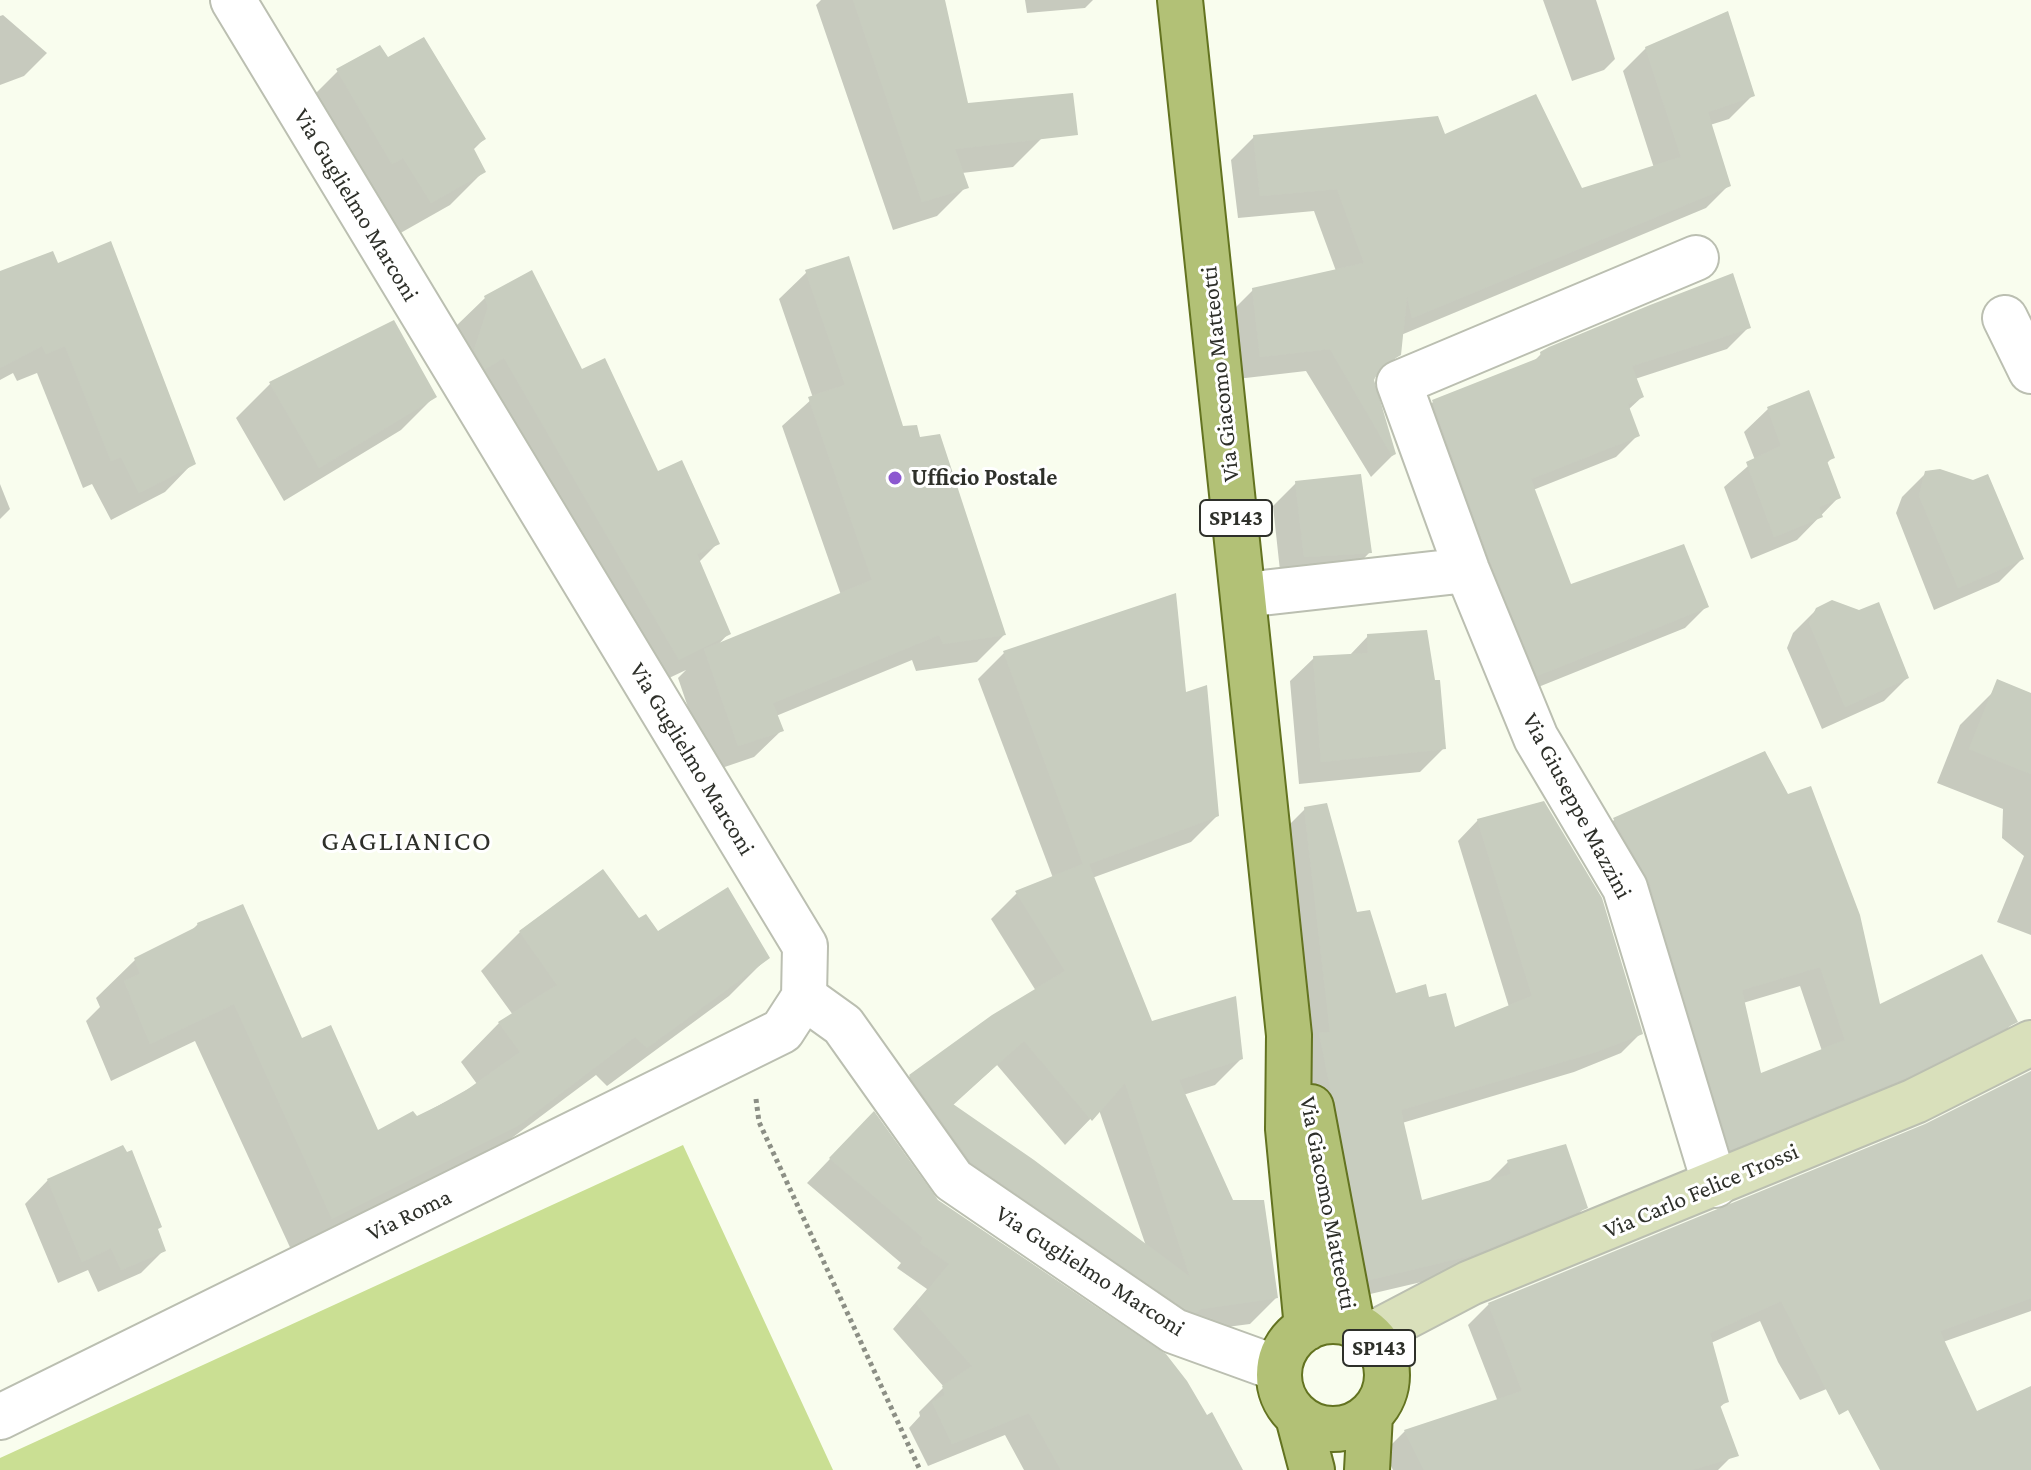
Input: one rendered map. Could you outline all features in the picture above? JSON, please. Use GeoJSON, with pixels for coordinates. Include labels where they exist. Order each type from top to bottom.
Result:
{"type":"FeatureCollection","features":[{"type":"Feature","properties":{"kind":"main road","name":"Via Giacomo Matteotti"},"geometry":{"type":"LineString","coordinates":[[1180,0],[1289,1035],[1288,1129],[1307,1328]]}},
{"type":"Feature","properties":{"kind":"main road","name":"Via Giacomo Matteotti"},"geometry":{"type":"LineString","coordinates":[[1289,1035],[1317,1127],[1360,1330]]}},
{"type":"Feature","properties":{"kind":"main road","name":"SP143"},"geometry":{"type":"LineString","coordinates":[[1307,1328],[1336,1321],[1360,1330],[1381,1349],[1387,1384],[1381,1401],[1370,1415],[1367,1470]]}},
{"type":"Feature","properties":{"kind":"main road"},"geometry":{"type":"LineString","coordinates":[[1307,1328],[1289,1346],[1279,1369],[1286,1403],[1298,1417],[1312,1470]]}},
{"type":"Feature","properties":{"kind":"main road"},"geometry":{"type":"LineString","coordinates":[[1298,1417],[1326,1429],[1342,1429],[1370,1415]]}},
{"type":"Feature","properties":{"kind":"street","name":"Via Guglielmo Marconi"},"geometry":{"type":"LineString","coordinates":[[233,0],[805,946],[804,997],[843,1025],[953,1180],[1174,1331],[1279,1369]]}},
{"type":"Feature","properties":{"kind":"street","name":"Via Giuseppe Mazzini"},"geometry":{"type":"LineString","coordinates":[[1696,258],[1399,383],[1467,570],[1536,738],[1625,888],[1715,1185]]}},
{"type":"Feature","properties":{"kind":"street"},"geometry":{"type":"LineString","coordinates":[[2005,318],[2031,371]]}},
{"type":"Feature","properties":{"kind":"street"},"geometry":{"type":"LineString","coordinates":[[1244,595],[1467,570]]}},
{"type":"Feature","properties":{"kind":"street","name":"Via Roma"},"geometry":{"type":"LineString","coordinates":[[0,1417],[782,1031],[804,997]]}},
{"type":"Feature","properties":{"kind":"street","name":"Via Carlo Felice Trossi"},"geometry":{"type":"LineString","coordinates":[[1360,1330],[1915,1101],[2031,1043]]}},
{"type":"Feature","properties":{"kind":"path"},"geometry":{"type":"LineString","coordinates":[[752,1046],[759,1122],[920,1470]]}},
{"type":"Feature","properties":{"kind":"green space"},"geometry":{"type":"Polygon","coordinates":[[[683,1145],[833,1470],[0,1470],[0,1458],[683,1145]]]}},
{"type":"Feature","properties":{"kind":"building"},"geometry":{"type":"Polygon","coordinates":[[[853,0],[945,0],[968,103],[1073,93],[1078,135],[955,149],[969,188],[922,202],[853,0]]]}},
{"type":"Feature","properties":{"kind":"building"},"geometry":{"type":"Polygon","coordinates":[[[1728,11],[1755,96],[1708,112],[1731,186],[1412,318],[1407,297],[1401,355],[1380,367],[1374,380],[1396,454],[1392,456],[1330,349],[1260,357],[1252,288],[1364,263],[1337,189],[1260,196],[1253,135],[1438,116],[1445,134],[1536,94],[1582,188],[1681,157],[1645,47],[1728,11]]]}},
{"type":"Feature","properties":{"kind":"building"},"geometry":{"type":"Polygon","coordinates":[[[424,37],[486,139],[473,147],[486,172],[431,203],[403,158],[392,164],[336,69],[380,45],[388,57],[424,37]]]}},
{"type":"Feature","properties":{"kind":"building"},"geometry":{"type":"Polygon","coordinates":[[[111,241],[196,464],[139,493],[121,457],[111,461],[65,346],[46,354],[42,346],[0,368],[0,271],[53,251],[58,263],[111,241]]]}},
{"type":"Feature","properties":{"kind":"building"},"geometry":{"type":"Polygon","coordinates":[[[849,256],[903,426],[917,425],[920,437],[940,434],[1006,635],[943,644],[939,635],[773,703],[784,731],[738,746],[704,649],[872,580],[808,397],[845,385],[805,270],[849,256]]]}},
{"type":"Feature","properties":{"kind":"building"},"geometry":{"type":"Polygon","coordinates":[[[532,270],[582,369],[605,358],[658,471],[682,460],[720,544],[697,554],[731,634],[679,660],[504,358],[485,369],[474,350],[488,307],[484,296],[532,270]]]}},
{"type":"Feature","properties":{"kind":"building"},"geometry":{"type":"Polygon","coordinates":[[[1733,273],[1751,328],[1632,366],[1644,397],[1628,404],[1640,436],[1531,479],[1571,584],[1684,544],[1709,607],[1537,676],[1490,561],[1432,400],[1541,357],[1540,352],[1549,347],[1733,273]]]}},
{"type":"Feature","properties":{"kind":"building"},"geometry":{"type":"Polygon","coordinates":[[[394,320],[437,397],[319,468],[269,382],[394,320]]]}},
{"type":"Feature","properties":{"kind":"building"},"geometry":{"type":"Polygon","coordinates":[[[1809,390],[1835,458],[1827,461],[1841,498],[1819,507],[1823,517],[1774,537],[1746,462],[1781,446],[1767,407],[1809,390]]]}},
{"type":"Feature","properties":{"kind":"building"},"geometry":{"type":"Polygon","coordinates":[[[1940,469],[1973,480],[1988,474],[2024,559],[1958,588],[1919,496],[1925,471],[1940,469]]]}},
{"type":"Feature","properties":{"kind":"building"},"geometry":{"type":"Polygon","coordinates":[[[1361,474],[1372,553],[1304,557],[1295,481],[1361,474]]]}},
{"type":"Feature","properties":{"kind":"building"},"geometry":{"type":"Polygon","coordinates":[[[1176,593],[1186,692],[1207,685],[1219,816],[1089,864],[1152,1021],[1236,996],[1243,1059],[1179,1080],[1233,1200],[1264,1200],[1278,1298],[1201,1309],[1196,1313],[1185,1309],[971,1162],[909,1075],[992,1015],[1065,971],[1015,891],[1083,864],[1003,651],[1176,593]],[[1024,1041],[953,1104],[1034,1160],[1190,1277],[1125,1083],[1092,1121],[1024,1041]]]}},
{"type":"Feature","properties":{"kind":"building"},"geometry":{"type":"Polygon","coordinates":[[[1832,600],[1859,610],[1879,602],[1909,678],[1845,707],[1809,623],[1816,608],[1832,600]]]}},
{"type":"Feature","properties":{"kind":"building"},"geometry":{"type":"Polygon","coordinates":[[[1427,630],[1435,680],[1440,680],[1446,749],[1321,762],[1313,656],[1368,653],[1367,634],[1427,630]]]}},
{"type":"Feature","properties":{"kind":"building"},"geometry":{"type":"Polygon","coordinates":[[[1997,679],[2031,693],[2031,774],[1969,749],[1997,679]]]}},
{"type":"Feature","properties":{"kind":"building"},"geometry":{"type":"Polygon","coordinates":[[[1765,751],[1788,794],[1811,786],[1860,915],[1880,1004],[1982,954],[2018,1022],[1905,1078],[1730,1150],[1649,881],[1613,818],[1765,751]],[[1820,967],[1742,990],[1761,1073],[1845,1040],[1820,967]]]}},
{"type":"Feature","properties":{"kind":"building"},"geometry":{"type":"Polygon","coordinates":[[[1544,801],[1602,898],[1643,1034],[1596,1052],[1401,1110],[1422,1200],[1511,1174],[1507,1160],[1566,1144],[1588,1208],[1469,1256],[1369,1280],[1319,1033],[1330,1032],[1304,807],[1327,803],[1357,912],[1370,910],[1396,993],[1426,984],[1429,997],[1446,993],[1455,1027],[1532,996],[1477,819],[1544,801]]]}},
{"type":"Feature","properties":{"kind":"building"},"geometry":{"type":"Polygon","coordinates":[[[603,869],[639,918],[646,914],[658,931],[728,887],[770,958],[647,1048],[635,1037],[518,1126],[332,1219],[234,1004],[150,1044],[124,981],[140,974],[134,958],[198,926],[197,923],[243,904],[302,1038],[331,1025],[378,1130],[413,1111],[417,1116],[458,1096],[520,1052],[498,1022],[557,985],[519,931],[603,869]]]}},
{"type":"Feature","properties":{"kind":"building"},"geometry":{"type":"Polygon","coordinates":[[[2031,1071],[2031,1298],[1940,1331],[1977,1411],[2031,1386],[2031,1470],[1880,1470],[1848,1410],[1839,1415],[1781,1301],[1710,1333],[1729,1402],[1720,1405],[1739,1456],[1692,1470],[1424,1470],[1404,1430],[1522,1391],[1488,1303],[1925,1124],[2031,1071]]]}},
{"type":"Feature","properties":{"kind":"building"},"geometry":{"type":"Polygon","coordinates":[[[874,1111],[938,1200],[1166,1354],[1207,1415],[1212,1412],[1243,1470],[1061,1470],[1029,1413],[952,1444],[932,1402],[945,1395],[942,1386],[972,1366],[916,1304],[949,1264],[920,1243],[923,1238],[829,1158],[874,1111]]]}},
{"type":"Feature","properties":{"kind":"building"},"geometry":{"type":"Polygon","coordinates":[[[123,1145],[127,1152],[132,1150],[162,1227],[158,1229],[166,1251],[121,1270],[111,1248],[82,1262],[47,1179],[123,1145]]]}},
{"type":"Feature","properties":{"kind":"place","name":"Ufficio Postale"},"geometry":{"type":"Point","coordinates":[895,478]}},
{"type":"Feature","properties":{"kind":"district","name":"GAGLIANICO"},"geometry":{"type":"Point","coordinates":[407,841]}}]}
